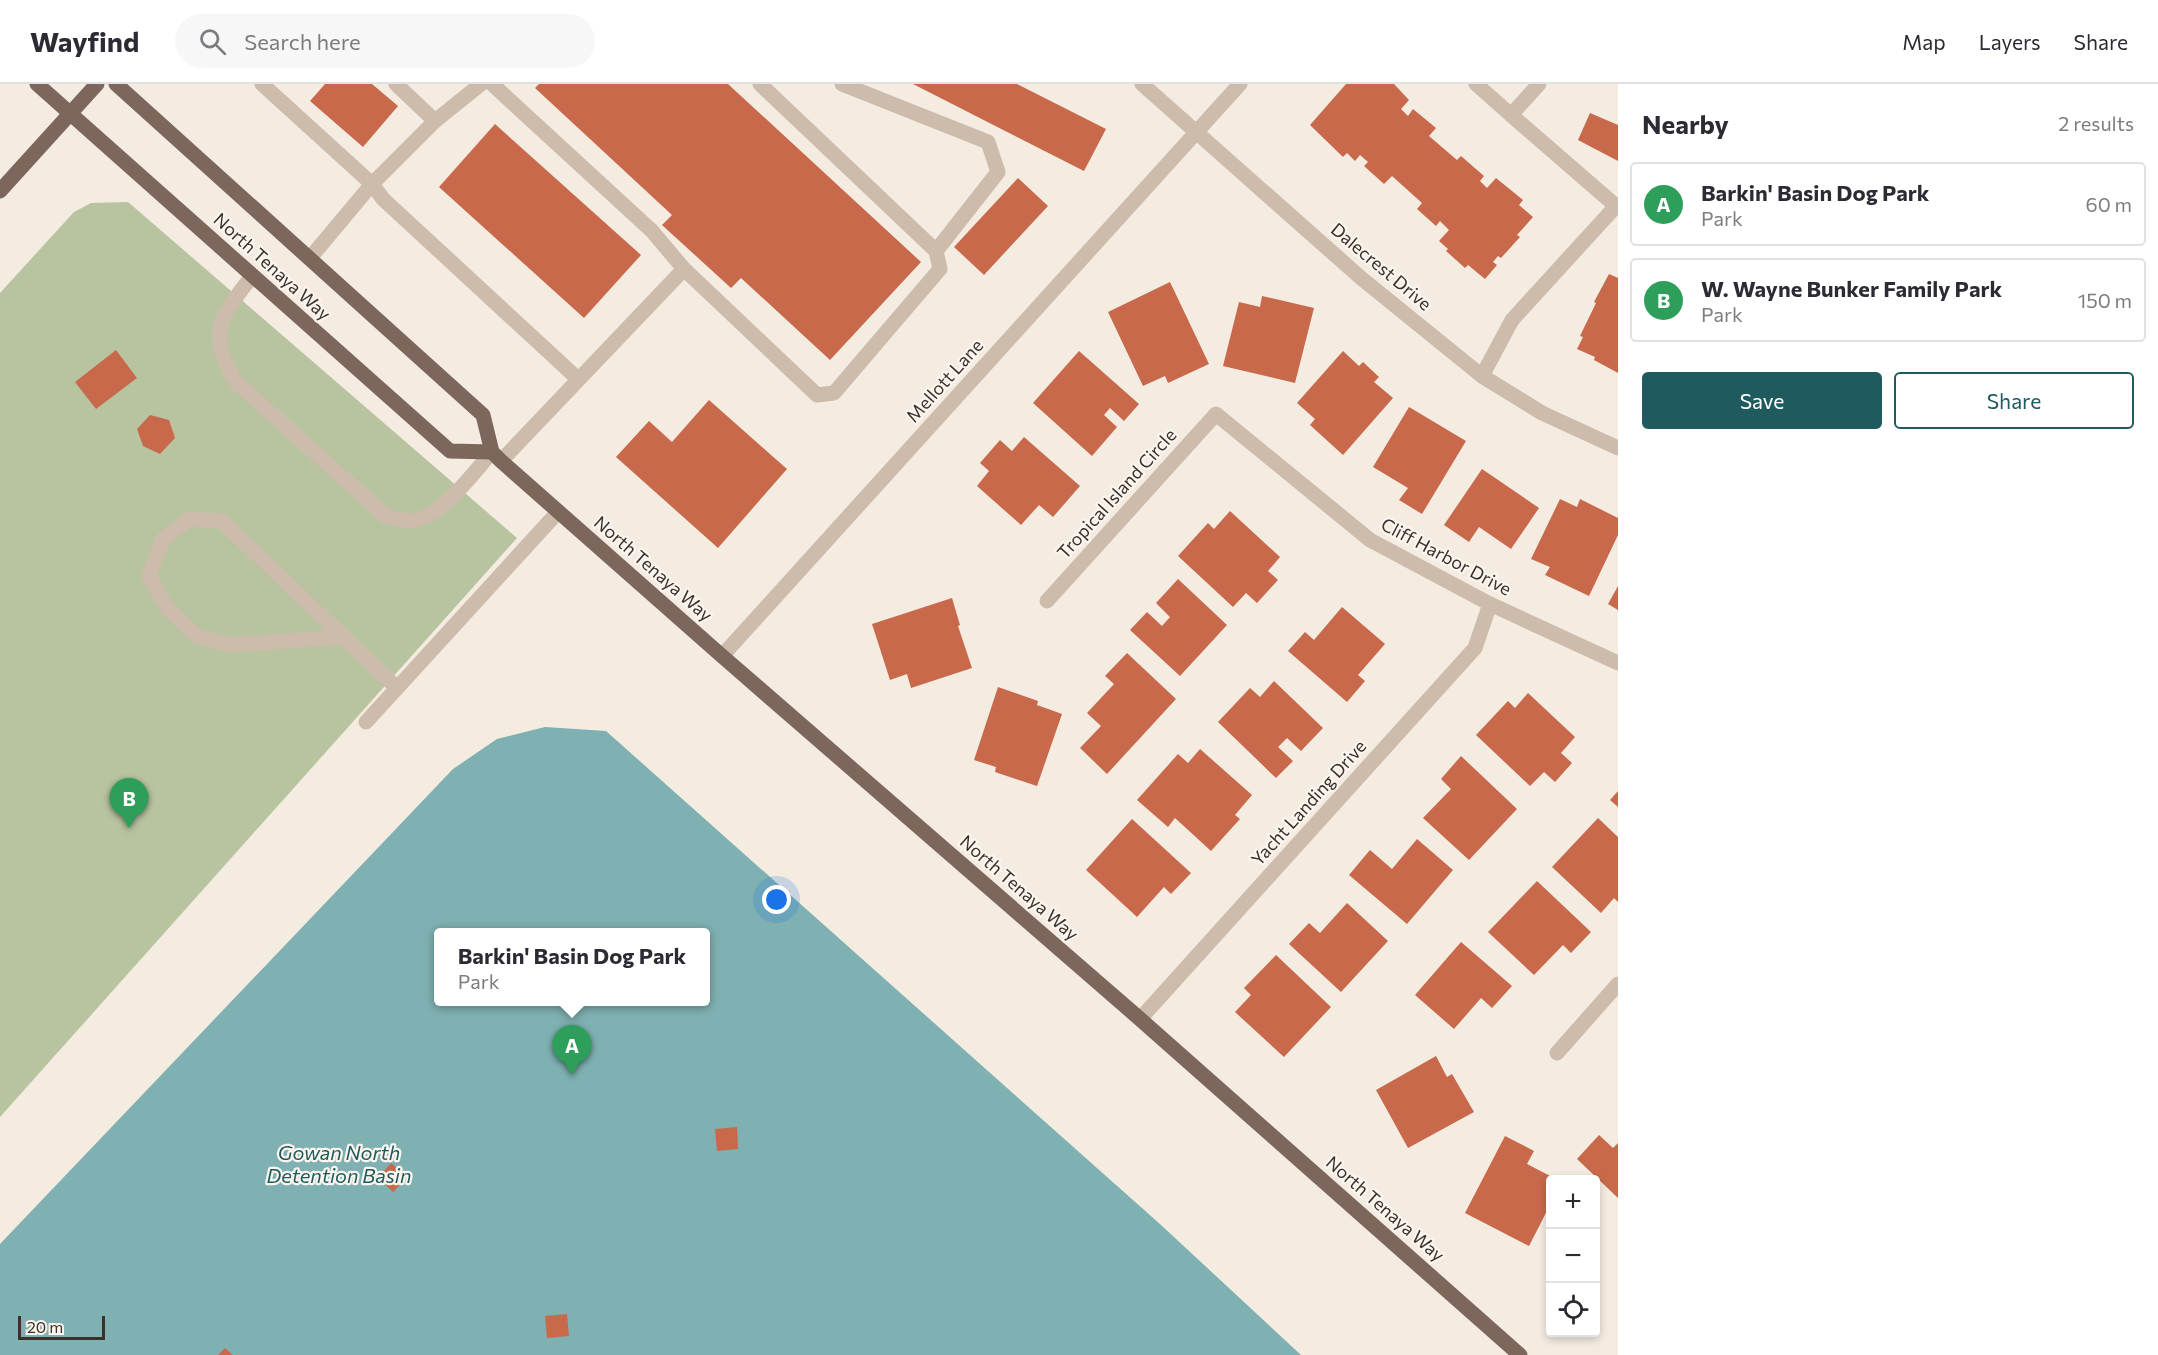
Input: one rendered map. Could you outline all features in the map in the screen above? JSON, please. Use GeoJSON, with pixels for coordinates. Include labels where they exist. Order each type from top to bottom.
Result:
{"type":"FeatureCollection","features":[{"type":"Feature","properties":{"kind":"main road","name":"North Tenaya Way"},"geometry":{"type":"LineString","coordinates":[[38,84],[450,451],[497,457]]}},
{"type":"Feature","properties":{"kind":"main road"},"geometry":{"type":"LineString","coordinates":[[0,191],[97,84]]}},
{"type":"Feature","properties":{"kind":"main road","name":"North Tenaya Way"},"geometry":{"type":"LineString","coordinates":[[116,84],[483,415],[497,457],[1140,1019],[1520,1355]]}},
{"type":"Feature","properties":{"kind":"street"},"geometry":{"type":"LineString","coordinates":[[262,84],[372,184],[383,199],[578,379]]}},
{"type":"Feature","properties":{"kind":"street"},"geometry":{"type":"LineString","coordinates":[[396,84],[435,121]]}},
{"type":"Feature","properties":{"kind":"street"},"geometry":{"type":"LineString","coordinates":[[310,258],[372,184],[435,121],[481,84]]}},
{"type":"Feature","properties":{"kind":"street"},"geometry":{"type":"LineString","coordinates":[[492,84],[652,231],[684,269],[817,395],[834,393],[940,269],[936,251],[760,84]]}},
{"type":"Feature","properties":{"kind":"street"},"geometry":{"type":"LineString","coordinates":[[842,84],[988,142],[998,172],[936,251]]}},
{"type":"Feature","properties":{"kind":"street","name":"Dalecrest Drive"},"geometry":{"type":"LineString","coordinates":[[1142,84],[1361,278],[1482,376],[1542,412],[1618,448]]}},
{"type":"Feature","properties":{"kind":"street","name":"Mellott Lane"},"geometry":{"type":"LineString","coordinates":[[722,656],[1240,84]]}},
{"type":"Feature","properties":{"kind":"street"},"geometry":{"type":"LineString","coordinates":[[1476,84],[1617,207],[1512,320],[1482,376]]}},
{"type":"Feature","properties":{"kind":"street"},"geometry":{"type":"LineString","coordinates":[[1511,115],[1539,84]]}},
{"type":"Feature","properties":{"kind":"street"},"geometry":{"type":"LineString","coordinates":[[252,276],[226,310],[218,339],[224,362],[236,381],[387,517],[410,521],[424,518],[443,506],[497,457],[578,379],[684,269]]}},
{"type":"Feature","properties":{"kind":"street","name":"Tropical Island Circle"},"geometry":{"type":"LineString","coordinates":[[1047,601],[1216,414]]}},
{"type":"Feature","properties":{"kind":"street","name":"Cliff Harbor Drive"},"geometry":{"type":"LineString","coordinates":[[1216,414],[1370,540],[1490,604],[1618,663]]}},
{"type":"Feature","properties":{"kind":"street"},"geometry":{"type":"LineString","coordinates":[[366,722],[558,512]]}},
{"type":"Feature","properties":{"kind":"street"},"geometry":{"type":"LineString","coordinates":[[342,637],[230,645],[198,637],[168,609],[149,576],[163,538],[189,519],[222,520],[397,688]]}},
{"type":"Feature","properties":{"kind":"street","name":"Yacht Landing Drive"},"geometry":{"type":"LineString","coordinates":[[1140,1019],[1475,648],[1490,604]]}},
{"type":"Feature","properties":{"kind":"street"},"geometry":{"type":"LineString","coordinates":[[1557,1053],[1618,984]]}},
{"type":"Feature","properties":{"kind":"green space"},"geometry":{"type":"Polygon","coordinates":[[[128,202],[517,538],[0,1117],[0,293],[74,212],[91,203],[128,202]]]}},
{"type":"Feature","properties":{"kind":"water","name":"Gowan North Detention Basin"},"geometry":{"type":"Polygon","coordinates":[[[545,727],[606,731],[1161,1225],[1301,1355],[0,1355],[0,1244],[453,769],[497,739],[545,727]]]}},
{"type":"Feature","properties":{"kind":"building"},"geometry":{"type":"Polygon","coordinates":[[[325,84],[372,84],[398,106],[363,147],[310,101],[325,84]]]}},
{"type":"Feature","properties":{"kind":"building"},"geometry":{"type":"Polygon","coordinates":[[[539,84],[728,84],[921,262],[830,360],[741,278],[731,288],[662,225],[672,215],[535,88],[539,84]]]}},
{"type":"Feature","properties":{"kind":"building"},"geometry":{"type":"Polygon","coordinates":[[[913,84],[1017,84],[1106,129],[1084,171],[913,84]]]}},
{"type":"Feature","properties":{"kind":"building"},"geometry":{"type":"Polygon","coordinates":[[[1346,84],[1394,84],[1409,100],[1401,109],[1408,116],[1413,109],[1436,128],[1429,136],[1457,160],[1461,156],[1484,176],[1480,181],[1487,188],[1496,178],[1523,200],[1519,205],[1533,217],[1517,235],[1520,237],[1501,258],[1498,256],[1493,262],[1497,265],[1485,279],[1468,265],[1465,268],[1446,251],[1448,249],[1439,241],[1449,230],[1440,221],[1436,226],[1417,209],[1422,203],[1392,176],[1384,184],[1364,166],[1368,162],[1360,155],[1355,161],[1347,153],[1343,157],[1310,125],[1346,84]]]}},
{"type":"Feature","properties":{"kind":"building"},"geometry":{"type":"Polygon","coordinates":[[[1590,113],[1618,125],[1618,161],[1578,140],[1590,113]]]}},
{"type":"Feature","properties":{"kind":"building"},"geometry":{"type":"Polygon","coordinates":[[[495,124],[641,255],[584,318],[439,187],[495,124]]]}},
{"type":"Feature","properties":{"kind":"building"},"geometry":{"type":"Polygon","coordinates":[[[1018,178],[1048,206],[984,275],[954,247],[1018,178]]]}},
{"type":"Feature","properties":{"kind":"building"},"geometry":{"type":"Polygon","coordinates":[[[1609,274],[1618,278],[1618,373],[1594,360],[1595,357],[1577,349],[1583,337],[1580,336],[1596,303],[1594,302],[1609,274]]]}},
{"type":"Feature","properties":{"kind":"building"},"geometry":{"type":"Polygon","coordinates":[[[1170,282],[1209,364],[1168,383],[1165,376],[1143,386],[1108,312],[1170,282]]]}},
{"type":"Feature","properties":{"kind":"building"},"geometry":{"type":"Polygon","coordinates":[[[1262,296],[1314,308],[1295,383],[1223,366],[1239,302],[1260,307],[1262,296]]]}},
{"type":"Feature","properties":{"kind":"building"},"geometry":{"type":"Polygon","coordinates":[[[116,350],[137,378],[96,409],[75,382],[116,350]]]}},
{"type":"Feature","properties":{"kind":"building"},"geometry":{"type":"Polygon","coordinates":[[[1079,351],[1139,404],[1124,421],[1110,408],[1104,415],[1117,427],[1092,456],[1033,403],[1079,351]]]}},
{"type":"Feature","properties":{"kind":"building"},"geometry":{"type":"Polygon","coordinates":[[[1343,351],[1359,366],[1363,362],[1379,377],[1374,382],[1393,398],[1343,455],[1310,425],[1315,419],[1297,403],[1343,351]]]}},
{"type":"Feature","properties":{"kind":"building"},"geometry":{"type":"Polygon","coordinates":[[[709,400],[787,469],[718,548],[616,457],[649,421],[672,442],[709,400]]]}},
{"type":"Feature","properties":{"kind":"building"},"geometry":{"type":"Polygon","coordinates":[[[1409,407],[1466,441],[1422,514],[1399,500],[1408,488],[1373,467],[1409,407]]]}},
{"type":"Feature","properties":{"kind":"building"},"geometry":{"type":"Polygon","coordinates":[[[150,415],[169,420],[175,438],[160,454],[143,446],[137,429],[150,415]]]}},
{"type":"Feature","properties":{"kind":"building"},"geometry":{"type":"Polygon","coordinates":[[[1024,437],[1080,486],[1053,517],[1039,505],[1021,525],[977,486],[989,471],[980,463],[1000,440],[1012,451],[1024,437]]]}},
{"type":"Feature","properties":{"kind":"building"},"geometry":{"type":"Polygon","coordinates":[[[1482,469],[1539,508],[1511,549],[1479,527],[1469,542],[1444,525],[1482,469]]]}},
{"type":"Feature","properties":{"kind":"building"},"geometry":{"type":"Polygon","coordinates":[[[1560,499],[1577,507],[1580,499],[1618,518],[1618,535],[1589,596],[1545,575],[1550,567],[1531,559],[1560,499]]]}},
{"type":"Feature","properties":{"kind":"building"},"geometry":{"type":"Polygon","coordinates":[[[1230,511],[1280,557],[1268,571],[1278,580],[1257,603],[1246,593],[1233,607],[1178,556],[1208,523],[1214,529],[1230,511]]]}},
{"type":"Feature","properties":{"kind":"building"},"geometry":{"type":"Polygon","coordinates":[[[1178,579],[1227,625],[1180,676],[1130,630],[1147,612],[1162,626],[1170,617],[1156,603],[1178,579]]]}},
{"type":"Feature","properties":{"kind":"building"},"geometry":{"type":"Polygon","coordinates":[[[1618,586],[1618,610],[1608,604],[1618,586]]]}},
{"type":"Feature","properties":{"kind":"building"},"geometry":{"type":"Polygon","coordinates":[[[952,598],[960,625],[958,626],[972,668],[911,688],[907,674],[890,680],[872,624],[952,598]]]}},
{"type":"Feature","properties":{"kind":"building"},"geometry":{"type":"Polygon","coordinates":[[[1342,607],[1385,644],[1358,675],[1365,681],[1347,702],[1288,651],[1305,632],[1314,640],[1342,607]]]}},
{"type":"Feature","properties":{"kind":"building"},"geometry":{"type":"Polygon","coordinates":[[[1127,653],[1176,699],[1107,774],[1080,748],[1101,726],[1087,713],[1114,684],[1105,676],[1127,653]]]}},
{"type":"Feature","properties":{"kind":"building"},"geometry":{"type":"Polygon","coordinates":[[[1274,681],[1323,728],[1301,751],[1287,738],[1278,747],[1293,761],[1276,778],[1218,722],[1250,688],[1260,697],[1274,681]]]}},
{"type":"Feature","properties":{"kind":"building"},"geometry":{"type":"Polygon","coordinates":[[[998,687],[1038,701],[1037,705],[1062,714],[1037,786],[995,772],[996,767],[974,760],[998,687]]]}},
{"type":"Feature","properties":{"kind":"building"},"geometry":{"type":"Polygon","coordinates":[[[1528,693],[1575,737],[1561,753],[1572,763],[1555,782],[1544,772],[1530,786],[1476,735],[1508,701],[1515,708],[1528,693]]]}},
{"type":"Feature","properties":{"kind":"building"},"geometry":{"type":"Polygon","coordinates":[[[1200,749],[1252,795],[1235,815],[1240,819],[1211,851],[1175,818],[1168,827],[1137,800],[1178,754],[1188,763],[1200,749]]]}},
{"type":"Feature","properties":{"kind":"building"},"geometry":{"type":"Polygon","coordinates":[[[1461,756],[1517,809],[1469,860],[1423,818],[1451,789],[1441,779],[1461,756]]]}},
{"type":"Feature","properties":{"kind":"building"},"geometry":{"type":"Polygon","coordinates":[[[1618,791],[1618,807],[1610,800],[1618,791]]]}},
{"type":"Feature","properties":{"kind":"building"},"geometry":{"type":"Polygon","coordinates":[[[1598,818],[1618,837],[1618,902],[1614,898],[1601,913],[1552,867],[1598,818]]]}},
{"type":"Feature","properties":{"kind":"building"},"geometry":{"type":"Polygon","coordinates":[[[1132,819],[1191,873],[1171,894],[1164,887],[1137,917],[1086,870],[1132,819]]]}},
{"type":"Feature","properties":{"kind":"building"},"geometry":{"type":"Polygon","coordinates":[[[1417,839],[1453,870],[1407,924],[1349,875],[1370,850],[1392,869],[1417,839]]]}},
{"type":"Feature","properties":{"kind":"building"},"geometry":{"type":"Polygon","coordinates":[[[1537,881],[1591,932],[1571,953],[1563,945],[1534,975],[1488,932],[1537,881]]]}},
{"type":"Feature","properties":{"kind":"building"},"geometry":{"type":"Polygon","coordinates":[[[1347,903],[1388,941],[1341,992],[1289,944],[1309,923],[1320,933],[1347,903]]]}},
{"type":"Feature","properties":{"kind":"building"},"geometry":{"type":"Polygon","coordinates":[[[1461,942],[1512,986],[1492,1008],[1481,998],[1454,1029],[1415,995],[1461,942]]]}},
{"type":"Feature","properties":{"kind":"building"},"geometry":{"type":"Polygon","coordinates":[[[1276,955],[1331,1007],[1284,1057],[1235,1012],[1251,995],[1244,988],[1276,955]]]}},
{"type":"Feature","properties":{"kind":"building"},"geometry":{"type":"Polygon","coordinates":[[[1436,1056],[1447,1077],[1452,1074],[1474,1112],[1408,1148],[1376,1090],[1436,1056]]]}},
{"type":"Feature","properties":{"kind":"building"},"geometry":{"type":"Polygon","coordinates":[[[737,1127],[738,1149],[717,1151],[715,1129],[737,1127]]]}},
{"type":"Feature","properties":{"kind":"building"},"geometry":{"type":"Polygon","coordinates":[[[1599,1135],[1613,1148],[1618,1143],[1618,1198],[1600,1181],[1600,1175],[1594,1175],[1577,1159],[1599,1135]]]}},
{"type":"Feature","properties":{"kind":"building"},"geometry":{"type":"Polygon","coordinates":[[[1505,1136],[1534,1151],[1527,1164],[1548,1175],[1546,1175],[1546,1213],[1529,1246],[1465,1213],[1505,1136]]]}},
{"type":"Feature","properties":{"kind":"building"},"geometry":{"type":"Polygon","coordinates":[[[391,1163],[407,1177],[393,1192],[378,1178],[391,1163]]]}},
{"type":"Feature","properties":{"kind":"building"},"geometry":{"type":"Polygon","coordinates":[[[567,1314],[569,1336],[547,1338],[545,1316],[567,1314]]]}},
{"type":"Feature","properties":{"kind":"building"},"geometry":{"type":"Polygon","coordinates":[[[225,1348],[233,1355],[218,1355],[225,1348]]]}},
{"type":"Feature","properties":{"kind":"place","name":"W. Wayne Bunker Family Park"},"geometry":{"type":"Point","coordinates":[129,828]}},
{"type":"Feature","properties":{"kind":"place","name":"Barkin' Basin Dog Park"},"geometry":{"type":"Point","coordinates":[572,1075]}}]}
